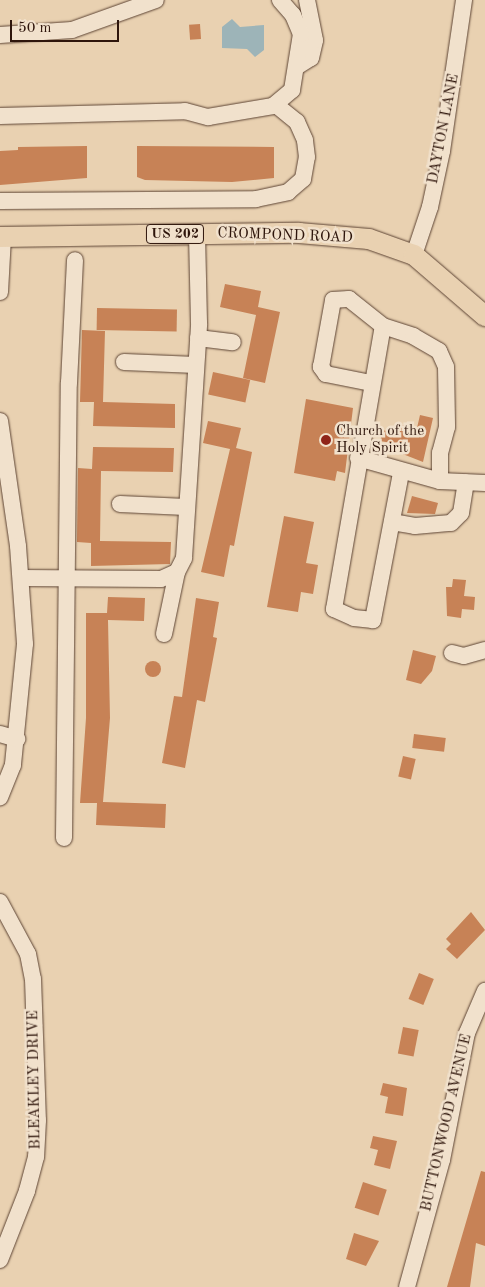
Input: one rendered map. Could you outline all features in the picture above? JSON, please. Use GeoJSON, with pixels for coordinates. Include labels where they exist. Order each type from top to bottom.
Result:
{"type":"FeatureCollection","features":[{"type":"Feature","properties":{"kind":"main road","name":"CROMPOND ROAD"},"geometry":{"type":"LineString","coordinates":[[2,237],[197,234],[347,236],[391,245],[414,255],[485,316]]}},
{"type":"Feature","properties":{"kind":"street"},"geometry":{"type":"LineString","coordinates":[[0,35],[72,30],[156,0]]}},
{"type":"Feature","properties":{"kind":"street"},"geometry":{"type":"LineString","coordinates":[[0,116],[185,111],[208,117],[275,104],[292,90],[298,66],[301,34],[293,15],[280,0]]}},
{"type":"Feature","properties":{"kind":"street"},"geometry":{"type":"LineString","coordinates":[[298,66],[311,58],[315,40],[308,0]]}},
{"type":"Feature","properties":{"kind":"street","name":"DAYTON LANE"},"geometry":{"type":"LineString","coordinates":[[414,255],[428,215],[442,151],[464,0]]}},
{"type":"Feature","properties":{"kind":"street"},"geometry":{"type":"LineString","coordinates":[[0,201],[276,196],[299,186],[307,157],[303,130],[275,104]]}},
{"type":"Feature","properties":{"kind":"street"},"geometry":{"type":"LineString","coordinates":[[164,634],[177,572],[184,558],[199,330],[197,234]]}},
{"type":"Feature","properties":{"kind":"street"},"geometry":{"type":"LineString","coordinates":[[0,292],[2,237]]}},
{"type":"Feature","properties":{"kind":"street"},"geometry":{"type":"LineString","coordinates":[[64,838],[66,575],[76,260]]}},
{"type":"Feature","properties":{"kind":"street"},"geometry":{"type":"LineString","coordinates":[[372,383],[326,374],[321,367],[333,300],[349,299],[383,326],[413,336],[439,351],[446,367],[447,427],[440,453],[440,481]]}},
{"type":"Feature","properties":{"kind":"street"},"geometry":{"type":"LineString","coordinates":[[383,326],[358,458],[334,610],[354,618],[373,620],[401,473]]}},
{"type":"Feature","properties":{"kind":"street"},"geometry":{"type":"LineString","coordinates":[[199,330],[233,342]]}},
{"type":"Feature","properties":{"kind":"street"},"geometry":{"type":"LineString","coordinates":[[124,362],[196,365]]}},
{"type":"Feature","properties":{"kind":"street"},"geometry":{"type":"LineString","coordinates":[[0,421],[21,578],[25,644],[17,740],[13,765],[0,797]]}},
{"type":"Feature","properties":{"kind":"street"},"geometry":{"type":"LineString","coordinates":[[358,458],[401,473],[440,481],[485,483]]}},
{"type":"Feature","properties":{"kind":"street"},"geometry":{"type":"LineString","coordinates":[[392,522],[422,526],[451,523],[461,513],[466,482]]}},
{"type":"Feature","properties":{"kind":"street"},"geometry":{"type":"LineString","coordinates":[[120,504],[186,507]]}},
{"type":"Feature","properties":{"kind":"street"},"geometry":{"type":"LineString","coordinates":[[21,578],[66,575],[161,579],[177,572]]}},
{"type":"Feature","properties":{"kind":"street"},"geometry":{"type":"LineString","coordinates":[[452,653],[464,656],[485,650]]}},
{"type":"Feature","properties":{"kind":"street"},"geometry":{"type":"LineString","coordinates":[[0,734],[17,740]]}},
{"type":"Feature","properties":{"kind":"street","name":"BLEAKLEY DRIVE"},"geometry":{"type":"LineString","coordinates":[[0,902],[28,954],[33,979],[38,1120],[36,1157],[27,1191],[0,1260]]}},
{"type":"Feature","properties":{"kind":"street","name":"BUTTONWOOD AVENUE"},"geometry":{"type":"LineString","coordinates":[[407,1287],[442,1160],[467,1033],[485,991]]}},
{"type":"Feature","properties":{"kind":"water"},"geometry":{"type":"Polygon","coordinates":[[[232,19],[240,27],[264,25],[264,50],[255,57],[247,49],[222,48],[222,27],[232,19]]]}},
{"type":"Feature","properties":{"kind":"building"},"geometry":{"type":"Polygon","coordinates":[[[200,24],[201,39],[190,40],[189,25],[200,24]]]}},
{"type":"Feature","properties":{"kind":"building"},"geometry":{"type":"Polygon","coordinates":[[[87,146],[87,178],[0,185],[0,151],[18,150],[18,147],[87,146]]]}},
{"type":"Feature","properties":{"kind":"building"},"geometry":{"type":"Polygon","coordinates":[[[137,146],[274,147],[274,178],[232,182],[145,180],[137,177],[137,146]]]}},
{"type":"Feature","properties":{"kind":"building"},"geometry":{"type":"Polygon","coordinates":[[[225,284],[261,291],[258,307],[280,312],[265,383],[243,378],[256,315],[220,307],[225,284]]]}},
{"type":"Feature","properties":{"kind":"building"},"geometry":{"type":"Polygon","coordinates":[[[97,308],[177,309],[177,331],[97,330],[97,308]]]}},
{"type":"Feature","properties":{"kind":"building"},"geometry":{"type":"Polygon","coordinates":[[[82,330],[105,331],[103,402],[175,404],[175,428],[93,426],[94,402],[80,402],[82,330]]]}},
{"type":"Feature","properties":{"kind":"building"},"geometry":{"type":"Polygon","coordinates":[[[213,372],[250,380],[245,402],[208,394],[213,372]]]}},
{"type":"Feature","properties":{"kind":"building","name":"Church of the Holy Spirit"},"geometry":{"type":"Polygon","coordinates":[[[306,399],[353,408],[345,473],[337,471],[335,481],[294,473],[306,399]]]}},
{"type":"Feature","properties":{"kind":"building"},"geometry":{"type":"Polygon","coordinates":[[[420,415],[433,418],[423,462],[390,449],[392,443],[380,441],[383,430],[394,433],[397,424],[417,428],[420,415]]]}},
{"type":"Feature","properties":{"kind":"building"},"geometry":{"type":"Polygon","coordinates":[[[208,421],[241,428],[236,448],[252,452],[234,546],[230,545],[224,577],[201,572],[230,449],[203,443],[208,421]]]}},
{"type":"Feature","properties":{"kind":"building"},"geometry":{"type":"Polygon","coordinates":[[[93,447],[174,448],[173,472],[101,471],[100,541],[171,542],[170,564],[91,566],[91,543],[77,542],[78,468],[92,469],[93,447]]]}},
{"type":"Feature","properties":{"kind":"building"},"geometry":{"type":"Polygon","coordinates":[[[412,496],[438,503],[435,514],[407,513],[412,496]]]}},
{"type":"Feature","properties":{"kind":"building"},"geometry":{"type":"Polygon","coordinates":[[[284,516],[314,522],[306,563],[318,565],[313,594],[301,592],[298,612],[267,607],[284,516]]]}},
{"type":"Feature","properties":{"kind":"building"},"geometry":{"type":"Polygon","coordinates":[[[453,579],[466,580],[464,596],[475,597],[474,610],[462,609],[461,618],[447,616],[446,587],[452,587],[453,579]]]}},
{"type":"Feature","properties":{"kind":"building"},"geometry":{"type":"Polygon","coordinates":[[[108,597],[145,598],[144,621],[108,620],[110,718],[103,802],[166,804],[165,828],[96,825],[97,803],[80,803],[86,718],[86,613],[107,613],[108,597]]]}},
{"type":"Feature","properties":{"kind":"building"},"geometry":{"type":"Polygon","coordinates":[[[196,598],[219,602],[213,637],[217,638],[205,702],[197,700],[185,768],[162,763],[174,696],[182,697],[196,598]]]}},
{"type":"Feature","properties":{"kind":"building"},"geometry":{"type":"Polygon","coordinates":[[[413,650],[436,656],[432,671],[421,684],[406,680],[413,650]]]}},
{"type":"Feature","properties":{"kind":"building"},"geometry":{"type":"Polygon","coordinates":[[[150,661],[156,661],[161,666],[159,675],[150,677],[145,672],[145,666],[150,661]]]}},
{"type":"Feature","properties":{"kind":"building"},"geometry":{"type":"Polygon","coordinates":[[[414,734],[446,738],[444,752],[412,748],[414,734]]]}},
{"type":"Feature","properties":{"kind":"building"},"geometry":{"type":"Polygon","coordinates":[[[403,756],[416,759],[411,779],[398,776],[403,756]]]}},
{"type":"Feature","properties":{"kind":"building"},"geometry":{"type":"Polygon","coordinates":[[[471,912],[485,930],[457,959],[446,949],[451,944],[446,939],[471,912]]]}},
{"type":"Feature","properties":{"kind":"building"},"geometry":{"type":"Polygon","coordinates":[[[419,973],[434,979],[423,1005],[409,999],[419,973]]]}},
{"type":"Feature","properties":{"kind":"building"},"geometry":{"type":"Polygon","coordinates":[[[403,1027],[419,1030],[414,1057],[398,1054],[403,1027]]]}},
{"type":"Feature","properties":{"kind":"building"},"geometry":{"type":"Polygon","coordinates":[[[383,1083],[407,1088],[403,1116],[385,1113],[388,1097],[380,1095],[383,1083]]]}},
{"type":"Feature","properties":{"kind":"building"},"geometry":{"type":"Polygon","coordinates":[[[373,1136],[397,1141],[390,1169],[374,1165],[378,1150],[370,1148],[373,1136]]]}},
{"type":"Feature","properties":{"kind":"building"},"geometry":{"type":"Polygon","coordinates":[[[481,1171],[485,1172],[485,1246],[476,1243],[470,1287],[447,1287],[481,1171]]]}},
{"type":"Feature","properties":{"kind":"building"},"geometry":{"type":"Polygon","coordinates":[[[363,1182],[387,1190],[378,1215],[355,1208],[363,1182]]]}},
{"type":"Feature","properties":{"kind":"building"},"geometry":{"type":"Polygon","coordinates":[[[354,1233],[379,1241],[366,1266],[346,1259],[354,1233]]]}},
{"type":"Feature","properties":{"kind":"place","name":"Church of the Holy Spirit"},"geometry":{"type":"Point","coordinates":[326,440]}}]}
